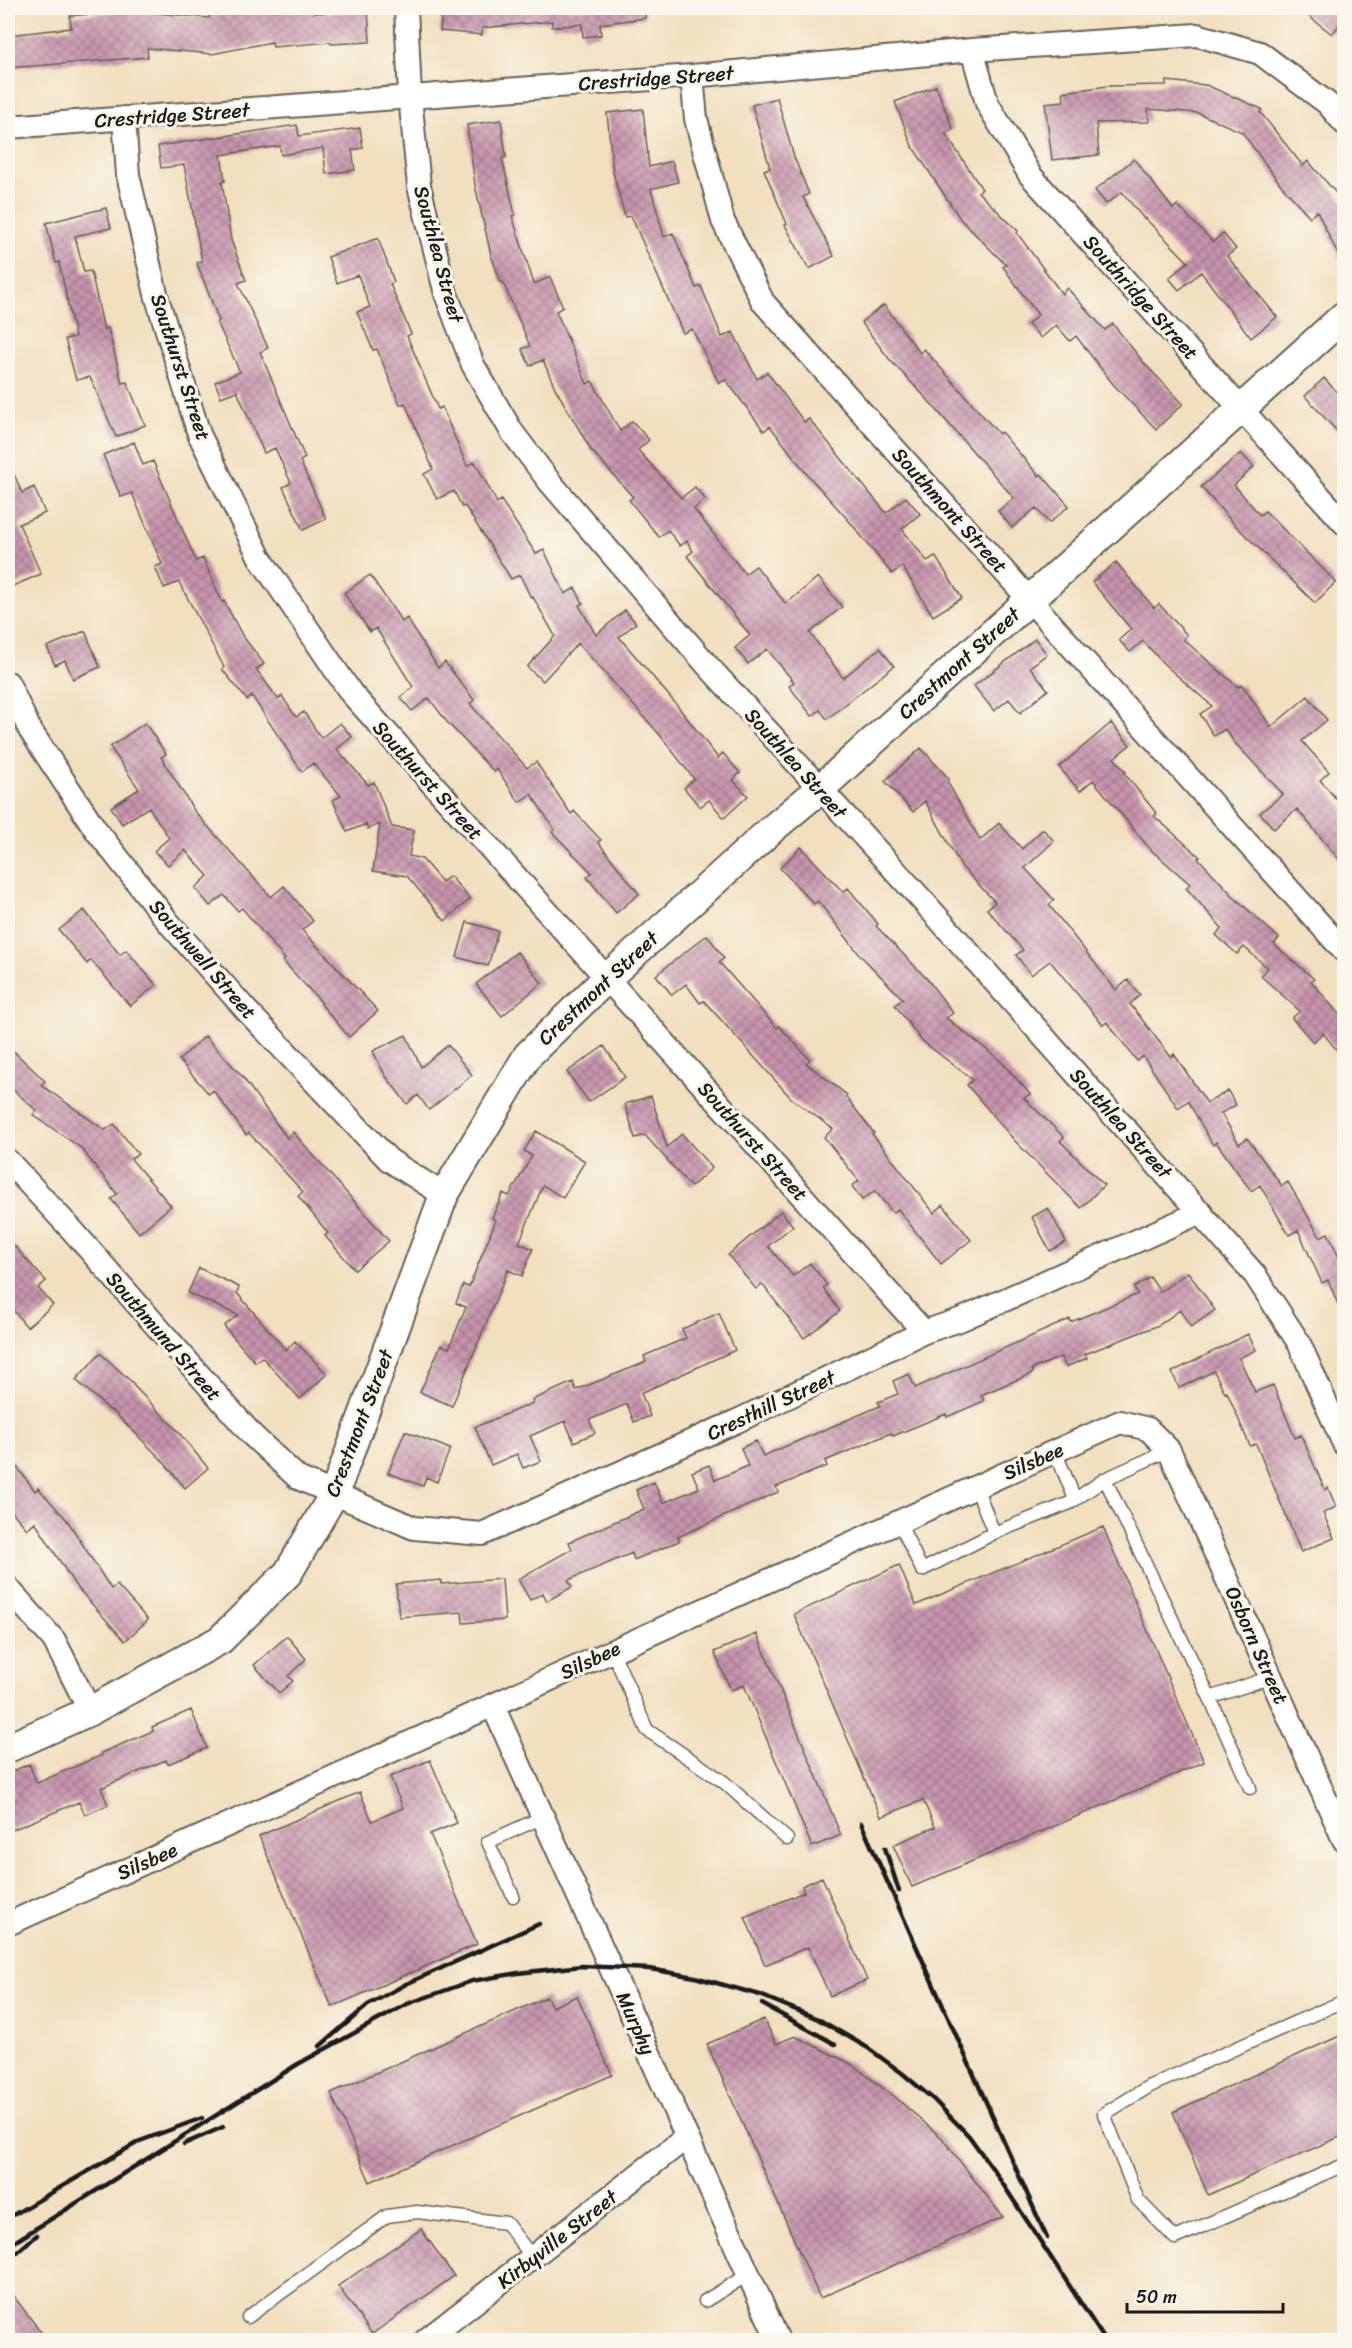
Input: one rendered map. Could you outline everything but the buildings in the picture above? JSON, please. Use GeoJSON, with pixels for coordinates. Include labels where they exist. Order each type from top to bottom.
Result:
{"type":"FeatureCollection","features":[{"type":"Feature","properties":{"kind":"street","name":"Southlea Street"},"geometry":{"type":"LineString","coordinates":[[406,8],[410,97],[418,186],[446,294],[473,365],[512,432],[549,481],[685,640],[923,902],[1255,1275],[1299,1343],[1344,1444]]}},
{"type":"Feature","properties":{"kind":"street","name":"Crestridge Street"},"geometry":{"type":"LineString","coordinates":[[8,126],[692,76],[972,50],[1197,35],[1260,54],[1327,103],[1344,123]]}},
{"type":"Feature","properties":{"kind":"street","name":"Southridge Street"},"geometry":{"type":"LineString","coordinates":[[972,50],[987,104],[1030,175],[1344,523]]}},
{"type":"Feature","properties":{"kind":"street","name":"Southmont Street"},"geometry":{"type":"LineString","coordinates":[[692,76],[696,119],[723,221],[763,302],[1344,951]]}},
{"type":"Feature","properties":{"kind":"street","name":"Southurst Street"},"geometry":{"type":"LineString","coordinates":[[124,118],[128,175],[157,298],[199,434],[260,558],[351,693],[924,1332]]}},
{"type":"Feature","properties":{"kind":"street","name":"Crestmont Street"},"geometry":{"type":"LineString","coordinates":[[8,1748],[90,1711],[220,1640],[288,1573],[335,1492],[444,1195],[528,1055],[606,979],[1344,316]]}},
{"type":"Feature","properties":{"kind":"street","name":"Southwell Street"},"geometry":{"type":"LineString","coordinates":[[8,683],[30,730],[96,831],[169,923],[247,1011],[389,1160],[444,1195]]}},
{"type":"Feature","properties":{"kind":"street","name":"Southmund Street"},"geometry":{"type":"LineString","coordinates":[[8,1161],[253,1436],[298,1478],[335,1492]]}},
{"type":"Feature","properties":{"kind":"street","name":"Cresthill Street"},"geometry":{"type":"LineString","coordinates":[[335,1492],[414,1528],[482,1534],[735,1422],[924,1332],[962,1319],[1201,1212]]}},
{"type":"Feature","properties":{"kind":"street","name":"Silsbee"},"geometry":{"type":"LineString","coordinates":[[8,1924],[1120,1422],[1148,1429],[1169,1450]]}},
{"type":"Feature","properties":{"kind":"street","name":"Osborn Street"},"geometry":{"type":"LineString","coordinates":[[1169,1450],[1344,1840]]}},
{"type":"Feature","properties":{"kind":"street"},"geometry":{"type":"LineString","coordinates":[[8,1588],[54,1640],[90,1711]]}},
{"type":"Feature","properties":{"kind":"street","name":"Murphy"},"geometry":{"type":"LineString","coordinates":[[493,1706],[778,2340]]}},
{"type":"Feature","properties":{"kind":"street","name":"Kirbyville Street"},"geometry":{"type":"LineString","coordinates":[[426,2340],[687,2137]]}},
{"type":"Feature","properties":{"kind":"lane"},"geometry":{"type":"LineString","coordinates":[[899,1522],[922,1570],[994,1533],[1076,1499],[1105,1479],[1169,1450]]}},
{"type":"Feature","properties":{"kind":"lane"},"geometry":{"type":"LineString","coordinates":[[1055,1452],[1076,1499]]}},
{"type":"Feature","properties":{"kind":"lane"},"geometry":{"type":"LineString","coordinates":[[1105,1479],[1210,1698],[1250,1788]]}},
{"type":"Feature","properties":{"kind":"lane"},"geometry":{"type":"LineString","coordinates":[[976,1487],[994,1533]]}},
{"type":"Feature","properties":{"kind":"lane"},"geometry":{"type":"LineString","coordinates":[[612,1650],[647,1730],[724,1782],[787,1839]]}},
{"type":"Feature","properties":{"kind":"lane"},"geometry":{"type":"LineString","coordinates":[[1210,1698],[1271,1677]]}},
{"type":"Feature","properties":{"kind":"lane"},"geometry":{"type":"LineString","coordinates":[[513,1896],[488,1842],[543,1817]]}},
{"type":"Feature","properties":{"kind":"lane"},"geometry":{"type":"LineString","coordinates":[[1344,2001],[1150,2086],[1104,2114],[1138,2199],[1175,2238],[1344,2165]]}},
{"type":"Feature","properties":{"kind":"lane"},"geometry":{"type":"LineString","coordinates":[[248,2317],[387,2216],[417,2212],[506,2223],[533,2258]]}},
{"type":"Feature","properties":{"kind":"lane"},"geometry":{"type":"LineString","coordinates":[[705,2301],[749,2274]]}},
{"type":"Feature","properties":{"kind":"railway"},"geometry":{"type":"LineString","coordinates":[[861,1823],[1047,2238]]}},
{"type":"Feature","properties":{"kind":"railway"},"geometry":{"type":"LineString","coordinates":[[885,1848],[899,1891]]}},
{"type":"Feature","properties":{"kind":"railway"},"geometry":{"type":"LineString","coordinates":[[320,2046],[368,2005],[406,1984],[539,1924]]}},
{"type":"Feature","properties":{"kind":"railway"},"geometry":{"type":"LineString","coordinates":[[8,2246],[298,2064],[407,2004],[472,1981],[518,1973],[582,1966],[650,1969],[695,1977],[760,1995],[818,2019],[868,2048],[902,2073],[933,2099],[969,2136],[1105,2340]]}},
{"type":"Feature","properties":{"kind":"railway"},"geometry":{"type":"LineString","coordinates":[[762,2004],[835,2044]]}},
{"type":"Feature","properties":{"kind":"railway"},"geometry":{"type":"LineString","coordinates":[[8,2218],[140,2141],[202,2118]]}},
{"type":"Feature","properties":{"kind":"railway"},"geometry":{"type":"LineString","coordinates":[[184,2144],[223,2127]]}},
{"type":"Feature","properties":{"kind":"railway"},"geometry":{"type":"LineString","coordinates":[[8,2260],[37,2235]]}}]}
